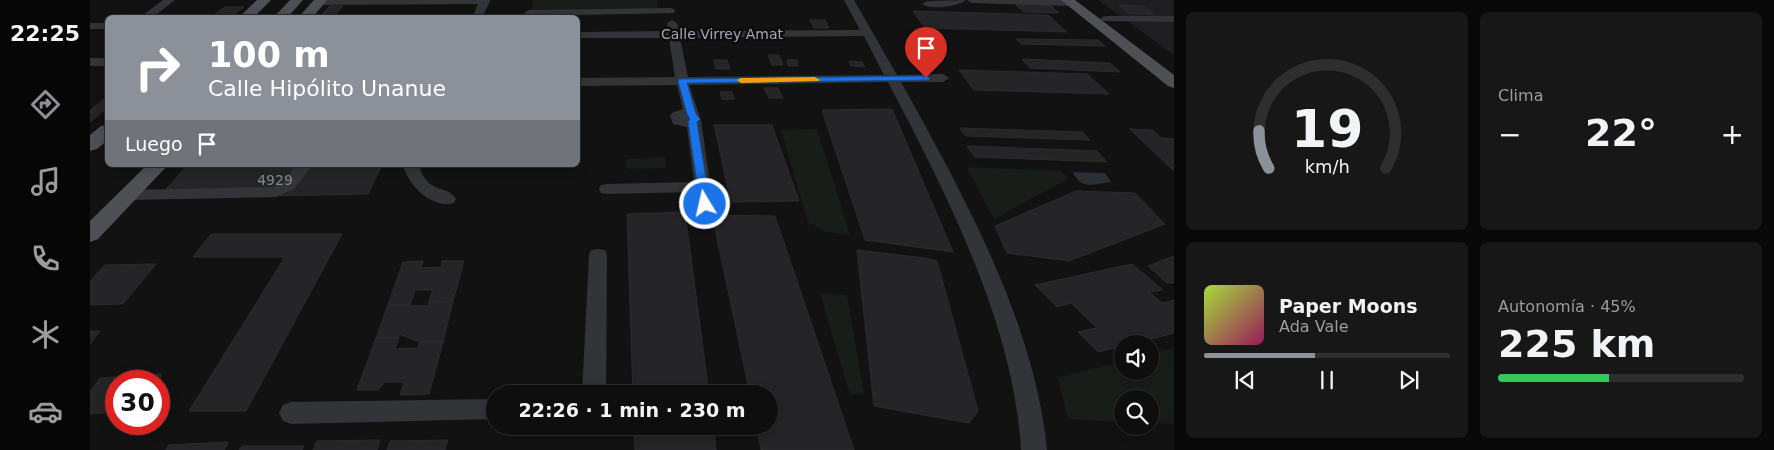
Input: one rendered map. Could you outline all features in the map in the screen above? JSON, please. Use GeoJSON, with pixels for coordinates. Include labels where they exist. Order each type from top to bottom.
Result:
{"type":"FeatureCollection","features":[{"type":"Feature","properties":{"kind":"main road"},"geometry":{"type":"LineString","coordinates":[[251,15],[297,0]]}},
{"type":"Feature","properties":{"kind":"main road"},"geometry":{"type":"LineString","coordinates":[[307,15],[320,1]]}},
{"type":"Feature","properties":{"kind":"main road"},"geometry":{"type":"LineString","coordinates":[[1077,3],[1106,19],[1173,79]]}},
{"type":"Feature","properties":{"kind":"main road"},"geometry":{"type":"LineString","coordinates":[[1077,3],[1173,79]]}},
{"type":"Feature","properties":{"kind":"main road"},"geometry":{"type":"LineString","coordinates":[[90,145],[105,132]]}},
{"type":"Feature","properties":{"kind":"main road"},"geometry":{"type":"LineString","coordinates":[[90,234],[156,167]]}},
{"type":"Feature","properties":{"kind":"street"},"geometry":{"type":"LineString","coordinates":[[148,15],[170,0]]}},
{"type":"Feature","properties":{"kind":"street"},"geometry":{"type":"LineString","coordinates":[[320,1],[485,0],[478,15]]}},
{"type":"Feature","properties":{"kind":"street"},"geometry":{"type":"LineString","coordinates":[[849,0],[967,224],[994,290],[1025,386],[1034,450]]}},
{"type":"Feature","properties":{"kind":"street"},"geometry":{"type":"LineString","coordinates":[[927,4],[954,4],[961,0]]}},
{"type":"Feature","properties":{"kind":"street"},"geometry":{"type":"LineString","coordinates":[[972,0],[1077,3]]}},
{"type":"Feature","properties":{"kind":"street"},"geometry":{"type":"LineString","coordinates":[[529,13],[669,6],[682,81],[692,118],[705,204]]}},
{"type":"Feature","properties":{"kind":"street"},"geometry":{"type":"LineString","coordinates":[[1106,19],[1174,19]]}},
{"type":"Feature","properties":{"kind":"street"},"geometry":{"type":"LineString","coordinates":[[90,26],[105,26]]}},
{"type":"Feature","properties":{"kind":"street","name":"Calle Virrey Amat"},"geometry":{"type":"LineString","coordinates":[[580,35],[867,32]]}},
{"type":"Feature","properties":{"kind":"street"},"geometry":{"type":"LineString","coordinates":[[90,62],[105,62]]}},
{"type":"Feature","properties":{"kind":"street"},"geometry":{"type":"LineString","coordinates":[[580,82],[943,78]]}},
{"type":"Feature","properties":{"kind":"street"},"geometry":{"type":"LineString","coordinates":[[412,167],[417,182],[425,189],[448,199]]}},
{"type":"Feature","properties":{"kind":"street"},"geometry":{"type":"LineString","coordinates":[[129,195],[276,192],[288,186],[302,168]]}},
{"type":"Feature","properties":{"kind":"street"},"geometry":{"type":"LineString","coordinates":[[606,189],[702,187]]}},
{"type":"Feature","properties":{"kind":"street"},"geometry":{"type":"LineString","coordinates":[[594,385],[598,255]]}},
{"type":"Feature","properties":{"kind":"street"},"geometry":{"type":"LineString","coordinates":[[290,413],[486,409]]}},
{"type":"Feature","properties":{"kind":"shaded area"},"geometry":{"type":"Polygon","coordinates":[[[534,0],[657,0],[658,10],[530,12],[534,0]]]}},
{"type":"Feature","properties":{"kind":"shaded area"},"geometry":{"type":"Polygon","coordinates":[[[1098,0],[1174,0],[1174,55],[1098,0]]]}},
{"type":"Feature","properties":{"kind":"shaded area"},"geometry":{"type":"Polygon","coordinates":[[[817,129],[850,235],[826,232],[808,222],[781,130],[817,129]]]}},
{"type":"Feature","properties":{"kind":"shaded area"},"geometry":{"type":"Polygon","coordinates":[[[665,157],[667,168],[627,169],[626,159],[665,157]]]}},
{"type":"Feature","properties":{"kind":"shaded area"},"geometry":{"type":"Polygon","coordinates":[[[966,167],[1060,171],[1069,178],[994,219],[966,167]]]}},
{"type":"Feature","properties":{"kind":"shaded area"},"geometry":{"type":"Polygon","coordinates":[[[1073,172],[1105,173],[1111,182],[1094,185],[1084,184],[1076,178],[1073,172]]]}},
{"type":"Feature","properties":{"kind":"shaded area"},"geometry":{"type":"Polygon","coordinates":[[[820,293],[847,295],[864,394],[850,395],[820,293]]]}},
{"type":"Feature","properties":{"kind":"shaded area"},"geometry":{"type":"Polygon","coordinates":[[[1174,348],[1174,424],[1159,423],[1159,390],[1114,390],[1114,422],[1068,419],[1058,378],[1114,363],[1114,380],[1159,380],[1159,352],[1174,348]]]}},
{"type":"Feature","properties":{"kind":"building"},"geometry":{"type":"Polygon","coordinates":[[[1015,4],[1050,5],[1059,13],[1024,12],[1015,4]]]}},
{"type":"Feature","properties":{"kind":"building"},"geometry":{"type":"Polygon","coordinates":[[[1119,5],[1144,6],[1154,14],[1129,13],[1119,5]]]}},
{"type":"Feature","properties":{"kind":"building"},"geometry":{"type":"Polygon","coordinates":[[[330,6],[343,6],[336,14],[322,14],[330,6]]]}},
{"type":"Feature","properties":{"kind":"building"},"geometry":{"type":"Polygon","coordinates":[[[225,7],[244,7],[234,15],[214,15],[225,7]]]}},
{"type":"Feature","properties":{"kind":"building"},"geometry":{"type":"Polygon","coordinates":[[[913,11],[1048,15],[1067,32],[925,28],[913,11]]]}},
{"type":"Feature","properties":{"kind":"building"},"geometry":{"type":"Polygon","coordinates":[[[810,20],[825,20],[829,28],[814,28],[810,20]]]}},
{"type":"Feature","properties":{"kind":"building"},"geometry":{"type":"Polygon","coordinates":[[[1016,39],[1098,40],[1105,46],[1022,44],[1016,39]]]}},
{"type":"Feature","properties":{"kind":"building"},"geometry":{"type":"Polygon","coordinates":[[[768,55],[779,55],[783,65],[772,65],[768,55]]]}},
{"type":"Feature","properties":{"kind":"building"},"geometry":{"type":"Polygon","coordinates":[[[1022,59],[1110,63],[1120,72],[1030,68],[1022,59]]]}},
{"type":"Feature","properties":{"kind":"building"},"geometry":{"type":"Polygon","coordinates":[[[714,60],[727,60],[730,69],[716,69],[714,60]]]}},
{"type":"Feature","properties":{"kind":"building"},"geometry":{"type":"Polygon","coordinates":[[[787,60],[797,60],[798,66],[788,66],[787,60]]]}},
{"type":"Feature","properties":{"kind":"building"},"geometry":{"type":"Polygon","coordinates":[[[849,61],[862,62],[865,67],[851,66],[849,61]]]}},
{"type":"Feature","properties":{"kind":"building"},"geometry":{"type":"Polygon","coordinates":[[[959,70],[1087,74],[1109,94],[974,90],[959,70]]]}},
{"type":"Feature","properties":{"kind":"building"},"geometry":{"type":"Polygon","coordinates":[[[764,88],[778,88],[783,98],[769,98],[764,88]]]}},
{"type":"Feature","properties":{"kind":"building"},"geometry":{"type":"Polygon","coordinates":[[[720,92],[732,92],[734,99],[722,99],[720,92]]]}},
{"type":"Feature","properties":{"kind":"building"},"geometry":{"type":"Polygon","coordinates":[[[105,98],[105,110],[90,122],[90,110],[105,98]]]}},
{"type":"Feature","properties":{"kind":"building"},"geometry":{"type":"Polygon","coordinates":[[[892,109],[953,252],[865,240],[822,110],[892,109]]]}},
{"type":"Feature","properties":{"kind":"building"},"geometry":{"type":"Polygon","coordinates":[[[714,125],[772,125],[799,201],[731,202],[714,125]]]}},
{"type":"Feature","properties":{"kind":"building"},"geometry":{"type":"Polygon","coordinates":[[[960,128],[1082,132],[1090,140],[966,136],[960,128]]]}},
{"type":"Feature","properties":{"kind":"building"},"geometry":{"type":"Polygon","coordinates":[[[1130,129],[1152,130],[1161,138],[1174,139],[1174,171],[1130,129]]]}},
{"type":"Feature","properties":{"kind":"building"},"geometry":{"type":"Polygon","coordinates":[[[967,146],[1097,151],[1107,162],[975,157],[967,146]]]}},
{"type":"Feature","properties":{"kind":"building"},"geometry":{"type":"Polygon","coordinates":[[[186,167],[381,167],[368,194],[158,198],[186,167]]]}},
{"type":"Feature","properties":{"kind":"building"},"geometry":{"type":"Polygon","coordinates":[[[1076,191],[1135,193],[1165,224],[1069,261],[1007,253],[995,226],[1076,191]]]}},
{"type":"Feature","properties":{"kind":"building"},"geometry":{"type":"Polygon","coordinates":[[[685,212],[708,385],[633,385],[627,214],[685,212]]]}},
{"type":"Feature","properties":{"kind":"building"},"geometry":{"type":"Polygon","coordinates":[[[712,215],[775,216],[854,450],[761,450],[758,435],[778,435],[778,385],[748,385],[712,215]]]}},
{"type":"Feature","properties":{"kind":"building"},"geometry":{"type":"Polygon","coordinates":[[[211,234],[342,234],[246,411],[189,411],[285,257],[193,257],[211,234]]]}},
{"type":"Feature","properties":{"kind":"building"},"geometry":{"type":"Polygon","coordinates":[[[857,250],[937,261],[978,411],[969,423],[874,406],[857,250]]]}},
{"type":"Feature","properties":{"kind":"building"},"geometry":{"type":"Polygon","coordinates":[[[1174,256],[1174,283],[1167,283],[1148,266],[1174,256]]]}},
{"type":"Feature","properties":{"kind":"building"},"geometry":{"type":"Polygon","coordinates":[[[423,261],[421,268],[441,267],[442,261],[464,261],[453,301],[429,302],[433,290],[415,290],[410,305],[388,305],[403,262],[423,261]]]}},
{"type":"Feature","properties":{"kind":"building"},"geometry":{"type":"Polygon","coordinates":[[[156,264],[123,304],[90,305],[90,281],[105,265],[156,264]]]}},
{"type":"Feature","properties":{"kind":"building"},"geometry":{"type":"Polygon","coordinates":[[[1132,264],[1163,290],[1149,292],[1162,303],[1174,300],[1174,333],[1159,337],[1159,335],[1114,335],[1114,348],[1098,352],[1078,332],[1097,328],[1071,303],[1057,307],[1035,285],[1132,264]]]}},
{"type":"Feature","properties":{"kind":"building"},"geometry":{"type":"Polygon","coordinates":[[[453,301],[443,342],[420,342],[399,334],[399,338],[376,338],[388,305],[428,306],[429,302],[453,301]]]}},
{"type":"Feature","properties":{"kind":"building"},"geometry":{"type":"Polygon","coordinates":[[[90,331],[100,331],[90,344],[90,331]]]}},
{"type":"Feature","properties":{"kind":"building"},"geometry":{"type":"Polygon","coordinates":[[[376,338],[399,338],[395,349],[418,348],[420,342],[443,342],[429,394],[400,395],[404,382],[385,382],[378,390],[357,390],[376,338]]]}},
{"type":"Feature","properties":{"kind":"building"},"geometry":{"type":"Polygon","coordinates":[[[100,378],[105,378],[105,413],[90,414],[90,392],[100,378]]]}},
{"type":"Feature","properties":{"kind":"building"},"geometry":{"type":"Polygon","coordinates":[[[634,435],[714,435],[716,450],[635,450],[634,435]]]}},
{"type":"Feature","properties":{"kind":"building"},"geometry":{"type":"Polygon","coordinates":[[[380,440],[377,450],[313,450],[317,441],[380,440]]]}},
{"type":"Feature","properties":{"kind":"building"},"geometry":{"type":"Polygon","coordinates":[[[448,440],[445,450],[387,450],[390,441],[448,440]]]}},
{"type":"Feature","properties":{"kind":"building"},"geometry":{"type":"Polygon","coordinates":[[[228,442],[224,450],[166,450],[169,445],[228,442]]]}},
{"type":"Feature","properties":{"kind":"building"},"geometry":{"type":"Polygon","coordinates":[[[242,446],[304,446],[302,450],[239,450],[242,446]]]}},
{"type":"Feature","properties":{"kind":"slow traffic"},"geometry":{"type":"LineString","coordinates":[[741,80],[815,80]]}},
{"type":"Feature","properties":{"kind":"route"},"geometry":{"type":"LineString","coordinates":[[705,204],[693,122],[695,117],[691,114],[682,81],[926,78]]}}]}
